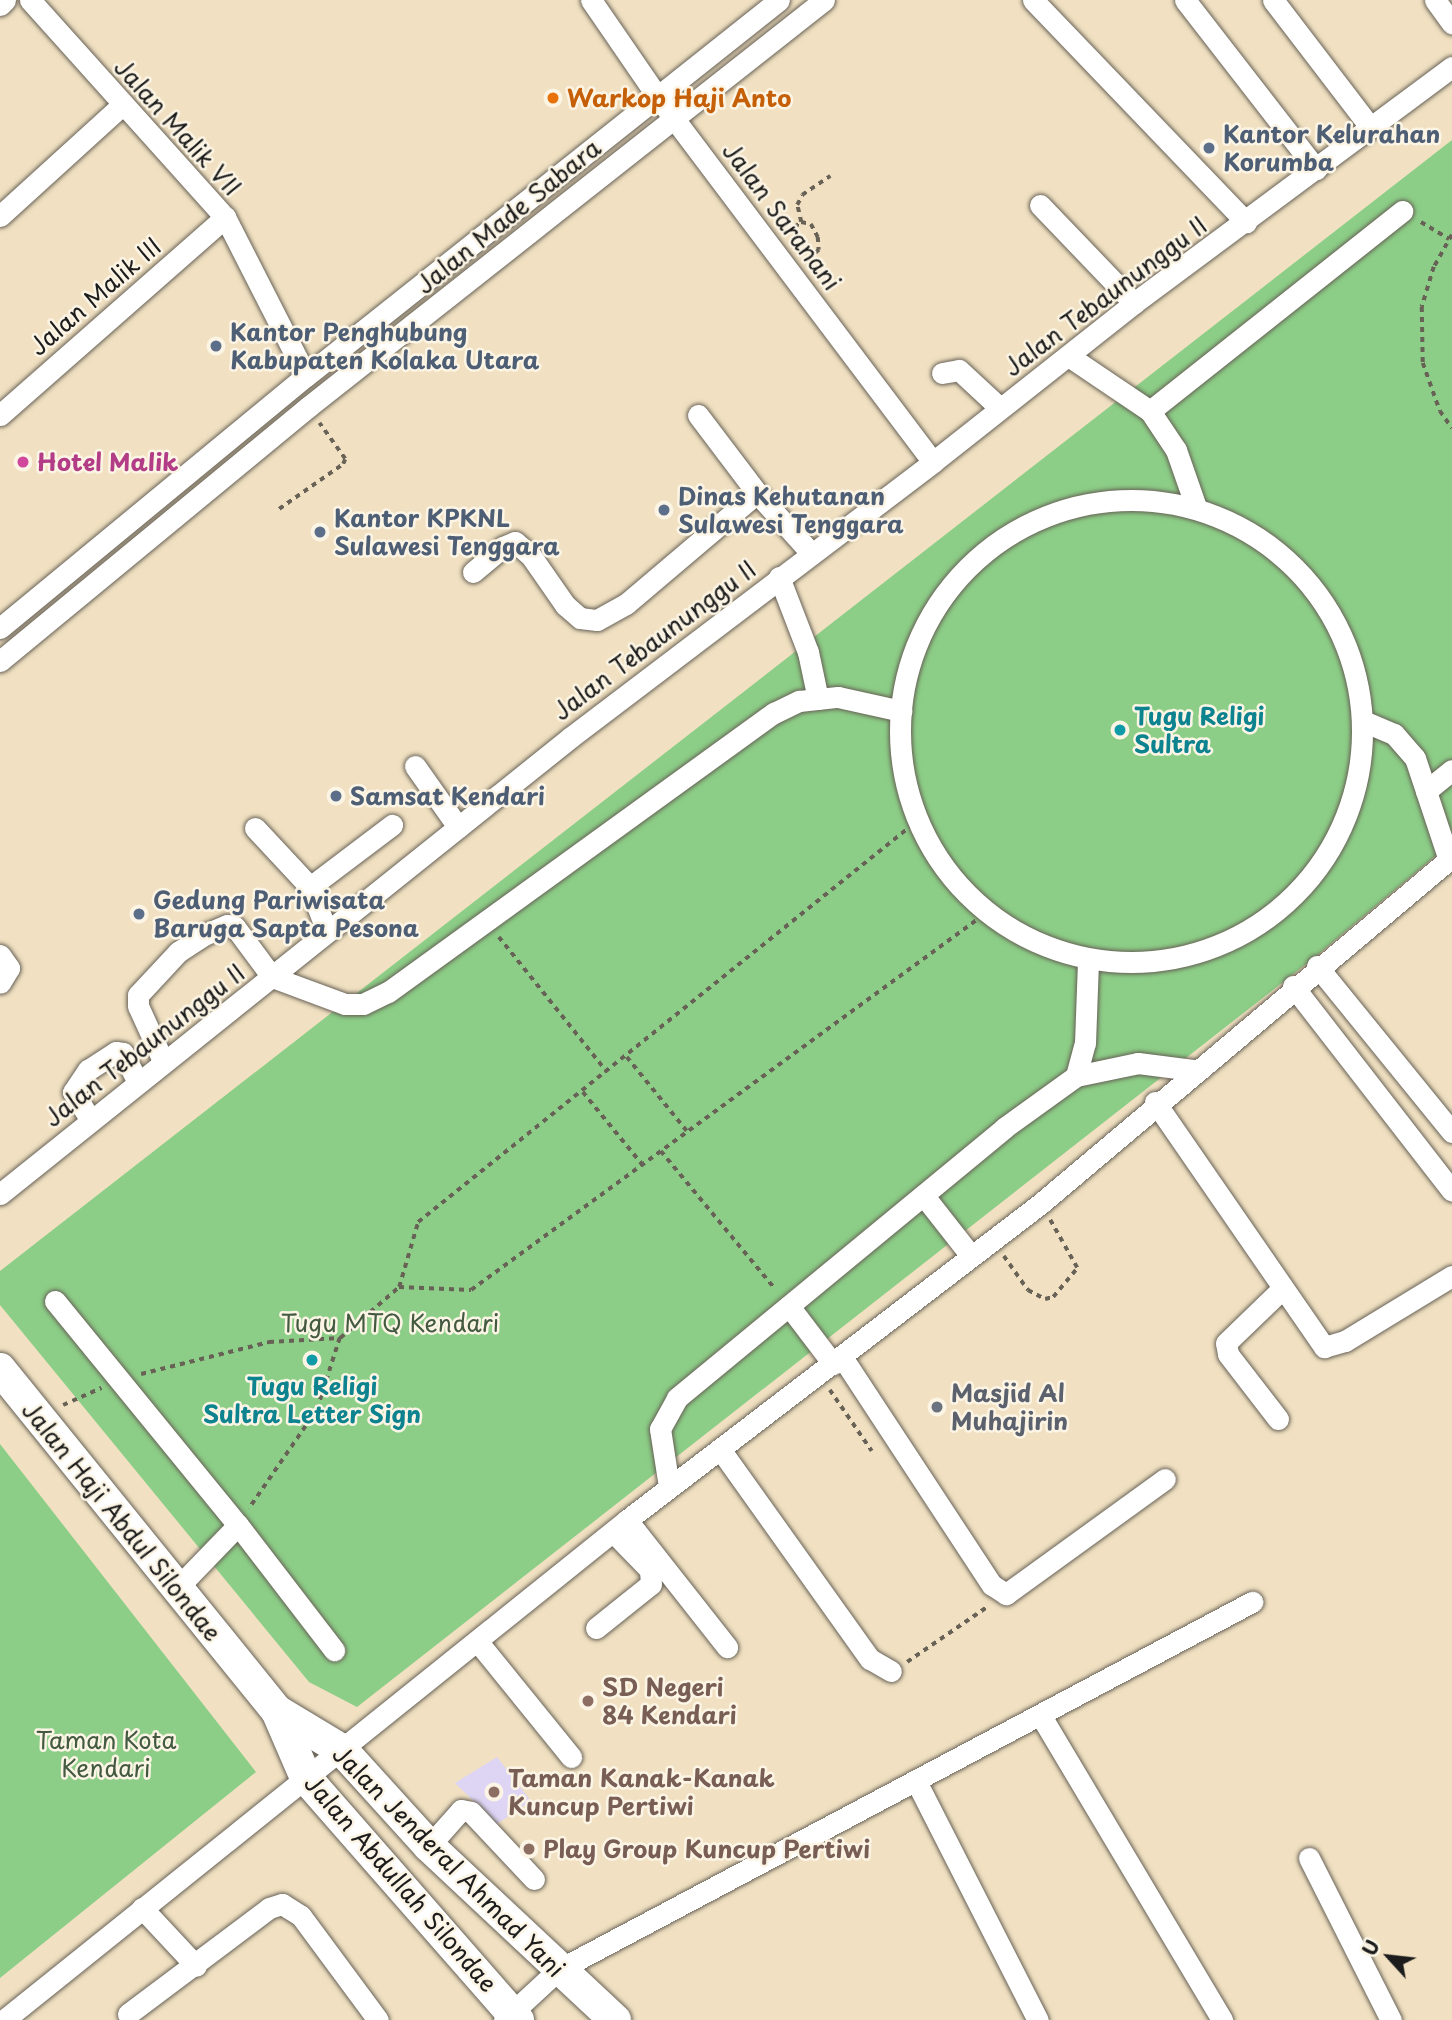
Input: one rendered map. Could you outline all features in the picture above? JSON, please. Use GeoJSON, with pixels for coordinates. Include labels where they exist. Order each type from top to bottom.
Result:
{"type":"FeatureCollection","features":[{"type":"Feature","properties":{"kind":"highway","name":"Jalan Haji Abdul Silondae"},"geometry":{"type":"LineString","coordinates":[[0,1369],[178,1586],[243,1673]]}},
{"type":"Feature","properties":{"kind":"highway","name":"Jalan Abdullah Silondae"},"geometry":{"type":"LineString","coordinates":[[243,1673],[277,1711],[306,1778],[512,2018]]}},
{"type":"Feature","properties":{"kind":"highway","name":"Jalan Jenderal Ahmad Yani"},"geometry":{"type":"LineString","coordinates":[[277,1711],[342,1750],[429,1846],[558,1970],[615,2020]]}},
{"type":"Feature","properties":{"kind":"street"},"geometry":{"type":"LineString","coordinates":[[0,5],[5,0]]}},
{"type":"Feature","properties":{"kind":"street","name":"Jalan Malik VII"},"geometry":{"type":"LineString","coordinates":[[30,0],[225,217],[306,376]]}},
{"type":"Feature","properties":{"kind":"street","name":"Jalan Saranani"},"geometry":{"type":"LineString","coordinates":[[591,0],[657,96],[794,274],[933,462]]}},
{"type":"Feature","properties":{"kind":"street","name":"Jalan Made Sabara"},"geometry":{"type":"LineString","coordinates":[[0,628],[306,376],[779,0]]}},
{"type":"Feature","properties":{"kind":"street","name":"Jalan Made Sabara"},"geometry":{"type":"LineString","coordinates":[[0,661],[308,407],[824,0]]}},
{"type":"Feature","properties":{"kind":"street"},"geometry":{"type":"LineString","coordinates":[[1032,0],[1246,222]]}},
{"type":"Feature","properties":{"kind":"street"},"geometry":{"type":"LineString","coordinates":[[1185,0],[1316,169]]}},
{"type":"Feature","properties":{"kind":"street"},"geometry":{"type":"LineString","coordinates":[[1273,0],[1371,128]]}},
{"type":"Feature","properties":{"kind":"street"},"geometry":{"type":"LineString","coordinates":[[1435,0],[1452,23]]}},
{"type":"Feature","properties":{"kind":"street","name":"Jalan Tebaununggu II"},"geometry":{"type":"LineString","coordinates":[[2,1186],[779,577],[1070,357],[1133,303],[1452,67]]}},
{"type":"Feature","properties":{"kind":"street"},"geometry":{"type":"LineString","coordinates":[[0,216],[122,105]]}},
{"type":"Feature","properties":{"kind":"street"},"geometry":{"type":"LineString","coordinates":[[1040,205],[1133,303]]}},
{"type":"Feature","properties":{"kind":"street"},"geometry":{"type":"LineString","coordinates":[[1150,411],[1402,211]]}},
{"type":"Feature","properties":{"kind":"street","name":"Jalan Malik III"},"geometry":{"type":"LineString","coordinates":[[0,415],[225,217]]}},
{"type":"Feature","properties":{"kind":"street"},"geometry":{"type":"LineString","coordinates":[[1070,357],[1150,411],[1181,460],[1196,507]]}},
{"type":"Feature","properties":{"kind":"street"},"geometry":{"type":"LineString","coordinates":[[942,373],[960,370],[1000,408]]}},
{"type":"Feature","properties":{"kind":"street"},"geometry":{"type":"LineString","coordinates":[[698,415],[757,493],[811,553]]}},
{"type":"Feature","properties":{"kind":"street"},"geometry":{"type":"LineString","coordinates":[[473,572],[503,547],[515,542],[531,556],[565,605],[580,618],[597,620],[626,604],[757,493]]}},
{"type":"Feature","properties":{"kind":"street"},"geometry":{"type":"LineString","coordinates":[[1139,498],[1196,507],[1261,538],[1314,587],[1349,650],[1363,721],[1357,780],[1337,836],[1304,885],[1258,925],[1205,951],[1147,963],[1088,960],[1034,942],[986,913],[946,871],[917,821],[902,767],[901,711],[913,654],[940,602],[987,551],[1026,524],[1081,504],[1139,498]]}},
{"type":"Feature","properties":{"kind":"street"},"geometry":{"type":"LineString","coordinates":[[779,577],[808,652],[818,699]]}},
{"type":"Feature","properties":{"kind":"street"},"geometry":{"type":"LineString","coordinates":[[163,1061],[138,1006],[138,995],[178,952],[227,925],[235,928],[272,977],[345,1004],[363,1004],[388,992],[751,727],[799,701],[863,700],[901,711]]}},
{"type":"Feature","properties":{"kind":"street"},"geometry":{"type":"LineString","coordinates":[[4,2020],[669,1487],[1040,1204],[1155,1102],[1450,858],[1407,745],[1394,734],[1363,721]]}},
{"type":"Feature","properties":{"kind":"street"},"geometry":{"type":"LineString","coordinates":[[415,766],[458,827]]}},
{"type":"Feature","properties":{"kind":"street"},"geometry":{"type":"LineString","coordinates":[[1426,791],[1452,770]]}},
{"type":"Feature","properties":{"kind":"street"},"geometry":{"type":"LineString","coordinates":[[310,887],[391,825]]}},
{"type":"Feature","properties":{"kind":"street"},"geometry":{"type":"LineString","coordinates":[[255,828],[310,887],[327,932]]}},
{"type":"Feature","properties":{"kind":"street"},"geometry":{"type":"LineString","coordinates":[[0,955],[9,968],[0,983]]}},
{"type":"Feature","properties":{"kind":"street"},"geometry":{"type":"LineString","coordinates":[[1076,1076],[1085,1043],[1088,960]]}},
{"type":"Feature","properties":{"kind":"street"},"geometry":{"type":"LineString","coordinates":[[1317,966],[1452,1132]]}},
{"type":"Feature","properties":{"kind":"street"},"geometry":{"type":"LineString","coordinates":[[1293,986],[1452,1191]]}},
{"type":"Feature","properties":{"kind":"street"},"geometry":{"type":"LineString","coordinates":[[90,1119],[73,1092],[88,1070],[116,1052],[123,1053],[138,1082]]}},
{"type":"Feature","properties":{"kind":"street"},"geometry":{"type":"LineString","coordinates":[[669,1487],[660,1429],[667,1411],[1004,1128],[1076,1076],[1138,1063],[1193,1070]]}},
{"type":"Feature","properties":{"kind":"street"},"geometry":{"type":"LineString","coordinates":[[1155,1102],[1322,1345],[1332,1348],[1452,1276]]}},
{"type":"Feature","properties":{"kind":"street"},"geometry":{"type":"LineString","coordinates":[[924,1196],[971,1256]]}},
{"type":"Feature","properties":{"kind":"street"},"geometry":{"type":"LineString","coordinates":[[1278,1419],[1228,1354],[1226,1343],[1283,1289]]}},
{"type":"Feature","properties":{"kind":"street"},"geometry":{"type":"LineString","coordinates":[[55,1301],[238,1525],[334,1650]]}},
{"type":"Feature","properties":{"kind":"street"},"geometry":{"type":"LineString","coordinates":[[789,1306],[992,1585],[1006,1594],[1165,1479]]}},
{"type":"Feature","properties":{"kind":"street"},"geometry":{"type":"LineString","coordinates":[[720,1449],[870,1659],[891,1671]]}},
{"type":"Feature","properties":{"kind":"street"},"geometry":{"type":"LineString","coordinates":[[178,1586],[238,1525]]}},
{"type":"Feature","properties":{"kind":"street"},"geometry":{"type":"LineString","coordinates":[[596,1628],[651,1584],[650,1570],[620,1526]]}},
{"type":"Feature","properties":{"kind":"street"},"geometry":{"type":"LineString","coordinates":[[620,1526],[727,1647]]}},
{"type":"Feature","properties":{"kind":"street"},"geometry":{"type":"LineString","coordinates":[[512,2018],[558,1970],[916,1783],[1252,1602]]}},
{"type":"Feature","properties":{"kind":"street"},"geometry":{"type":"LineString","coordinates":[[478,1642],[571,1757]]}},
{"type":"Feature","properties":{"kind":"street"},"geometry":{"type":"LineString","coordinates":[[1041,1716],[1222,2020]]}},
{"type":"Feature","properties":{"kind":"street"},"geometry":{"type":"LineString","coordinates":[[916,1783],[1038,2020]]}},
{"type":"Feature","properties":{"kind":"street"},"geometry":{"type":"LineString","coordinates":[[429,1846],[461,1810],[471,1812],[534,1879]]}},
{"type":"Feature","properties":{"kind":"street"},"geometry":{"type":"LineString","coordinates":[[1309,1858],[1391,2020]]}},
{"type":"Feature","properties":{"kind":"street"},"geometry":{"type":"LineString","coordinates":[[128,2014],[196,1966],[269,1908],[289,1906],[378,2020]]}},
{"type":"Feature","properties":{"kind":"street"},"geometry":{"type":"LineString","coordinates":[[142,1908],[196,1966]]}},
{"type":"Feature","properties":{"kind":"path"},"geometry":{"type":"LineString","coordinates":[[801,222],[797,202],[814,184],[830,176]]}},
{"type":"Feature","properties":{"kind":"path"},"geometry":{"type":"LineString","coordinates":[[1402,211],[1450,237],[1434,267],[1422,307],[1423,363],[1440,411],[1452,428]]}},
{"type":"Feature","properties":{"kind":"path"},"geometry":{"type":"LineString","coordinates":[[770,245],[801,222],[811,224],[818,237],[819,250],[794,274]]}},
{"type":"Feature","properties":{"kind":"path"},"geometry":{"type":"LineString","coordinates":[[279,509],[340,468],[345,459],[308,407]]}},
{"type":"Feature","properties":{"kind":"path"},"geometry":{"type":"LineString","coordinates":[[238,1525],[317,1410],[340,1338],[399,1287],[418,1222],[917,821]]}},
{"type":"Feature","properties":{"kind":"path"},"geometry":{"type":"LineString","coordinates":[[399,1287],[471,1290],[986,913]]}},
{"type":"Feature","properties":{"kind":"path"},"geometry":{"type":"LineString","coordinates":[[486,921],[607,1072]]}},
{"type":"Feature","properties":{"kind":"path"},"geometry":{"type":"LineString","coordinates":[[626,1057],[687,1131]]}},
{"type":"Feature","properties":{"kind":"path"},"geometry":{"type":"LineString","coordinates":[[583,1092],[642,1164]]}},
{"type":"Feature","properties":{"kind":"path"},"geometry":{"type":"LineString","coordinates":[[661,1151],[789,1306]]}},
{"type":"Feature","properties":{"kind":"path"},"geometry":{"type":"LineString","coordinates":[[993,1240],[1028,1290],[1045,1299],[1053,1297],[1077,1268],[1040,1204]]}},
{"type":"Feature","properties":{"kind":"path"},"geometry":{"type":"LineString","coordinates":[[38,1416],[120,1380],[269,1342],[340,1338]]}},
{"type":"Feature","properties":{"kind":"path"},"geometry":{"type":"LineString","coordinates":[[831,1365],[872,1451]]}},
{"type":"Feature","properties":{"kind":"path"},"geometry":{"type":"LineString","coordinates":[[891,1671],[1006,1594]]}},
{"type":"Feature","properties":{"kind":"shaded area","name":"Taman Kanak-Kanak Kuncup Pertiwi"},"geometry":{"type":"Polygon","coordinates":[[[497,1757],[531,1801],[497,1824],[455,1783],[497,1757]]]}},
{"type":"Feature","properties":{"kind":"green space","name":"Tugu MTQ Kendari"},"geometry":{"type":"Polygon","coordinates":[[[1452,140],[1452,842],[1315,957],[357,1707],[309,1682],[0,1305],[0,1271],[1452,140]]]}},
{"type":"Feature","properties":{"kind":"green space","name":"Taman Kota Kendari"},"geometry":{"type":"Polygon","coordinates":[[[0,1444],[256,1772],[0,1978],[0,1444]]]}},
{"type":"Feature","properties":{"kind":"place","name":"Warkop Haji Anto"},"geometry":{"type":"Point","coordinates":[553,98]}},
{"type":"Feature","properties":{"kind":"place","name":"Kantor Kelurahan Korumba"},"geometry":{"type":"Point","coordinates":[1209,148]}},
{"type":"Feature","properties":{"kind":"place","name":"Kantor Penghubung Kabupaten Kolaka Utara"},"geometry":{"type":"Point","coordinates":[216,346]}},
{"type":"Feature","properties":{"kind":"place","name":"Hotel Malik"},"geometry":{"type":"Point","coordinates":[23,462]}},
{"type":"Feature","properties":{"kind":"place","name":"Dinas Kehutanan Sulawesi Tenggara"},"geometry":{"type":"Point","coordinates":[664,510]}},
{"type":"Feature","properties":{"kind":"place","name":"Kantor KPKNL Sulawesi Tenggara"},"geometry":{"type":"Point","coordinates":[320,532]}},
{"type":"Feature","properties":{"kind":"place","name":"Tugu Religi Sultra"},"geometry":{"type":"Point","coordinates":[1120,730]}},
{"type":"Feature","properties":{"kind":"place","name":"Samsat Kendari"},"geometry":{"type":"Point","coordinates":[336,796]}},
{"type":"Feature","properties":{"kind":"place","name":"Gedung Pariwisata Baruga Sapta Pesona"},"geometry":{"type":"Point","coordinates":[139,914]}},
{"type":"Feature","properties":{"kind":"place","name":"Tugu Religi Sultra Letter Sign"},"geometry":{"type":"Point","coordinates":[312,1360]}},
{"type":"Feature","properties":{"kind":"place","name":"Masjid Al Muhajirin"},"geometry":{"type":"Point","coordinates":[937,1407]}},
{"type":"Feature","properties":{"kind":"place","name":"SD Negeri 84 Kendari"},"geometry":{"type":"Point","coordinates":[588,1701]}},
{"type":"Feature","properties":{"kind":"place","name":"Taman Kanak-Kanak Kuncup Pertiwi"},"geometry":{"type":"Point","coordinates":[494,1792]}},
{"type":"Feature","properties":{"kind":"place","name":"Play Group Kuncup Pertiwi"},"geometry":{"type":"Point","coordinates":[529,1849]}}]}
